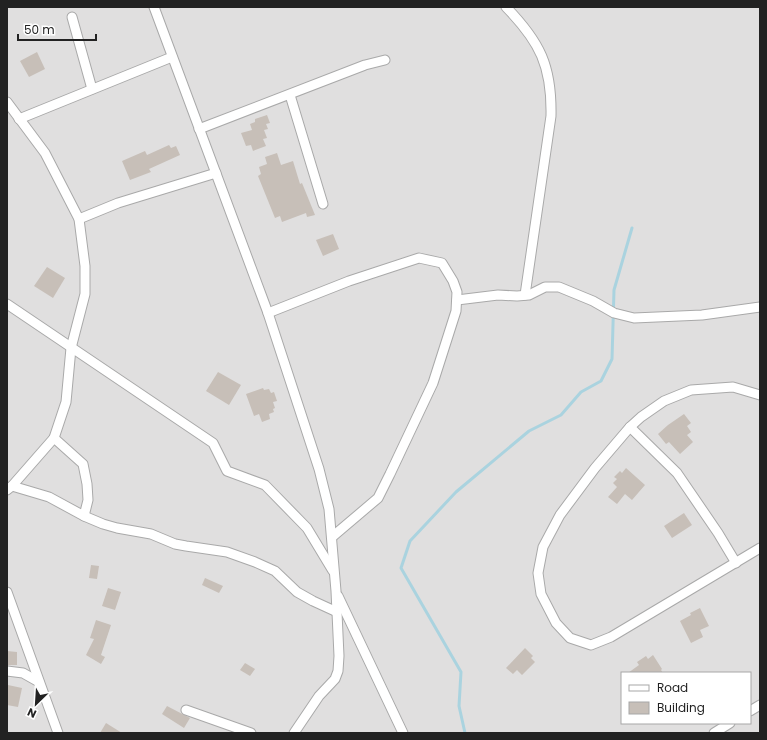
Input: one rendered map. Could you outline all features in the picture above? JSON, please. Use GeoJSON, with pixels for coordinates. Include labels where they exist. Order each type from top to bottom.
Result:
{"type":"FeatureCollection","features":[{"type":"Feature","properties":{"kind":"street"},"geometry":{"type":"LineString","coordinates":[[154,7],[268,313],[319,469],[329,509],[336,591],[338,671],[335,679],[319,696],[294,733]]}},
{"type":"Feature","properties":{"kind":"street"},"geometry":{"type":"LineString","coordinates":[[506,7],[522,24],[543,56],[551,96],[551,116],[525,295]]}},
{"type":"Feature","properties":{"kind":"street"},"geometry":{"type":"LineString","coordinates":[[72,17],[92,89]]}},
{"type":"Feature","properties":{"kind":"street"},"geometry":{"type":"LineString","coordinates":[[19,119],[172,57]]}},
{"type":"Feature","properties":{"kind":"street"},"geometry":{"type":"LineString","coordinates":[[199,129],[365,66],[385,60]]}},
{"type":"Feature","properties":{"kind":"street"},"geometry":{"type":"LineString","coordinates":[[290,94],[323,204]]}},
{"type":"Feature","properties":{"kind":"street"},"geometry":{"type":"LineString","coordinates":[[9,108],[45,153],[79,219],[85,266],[85,294],[71,348],[66,402],[54,438],[10,488],[49,497],[84,516],[117,528],[151,534],[175,544],[227,552],[255,562],[275,571],[298,592],[337,612]]}},
{"type":"Feature","properties":{"kind":"street"},"geometry":{"type":"LineString","coordinates":[[79,219],[118,203],[216,174]]}},
{"type":"Feature","properties":{"kind":"street"},"geometry":{"type":"LineString","coordinates":[[268,313],[349,281],[419,258],[442,263],[453,281],[457,292],[456,311],[433,382],[378,498],[332,537]]}},
{"type":"Feature","properties":{"kind":"street"},"geometry":{"type":"LineString","coordinates":[[457,300],[498,295],[529,295],[544,287],[559,287],[593,301],[614,313],[634,318],[702,315],[760,307]]}},
{"type":"Feature","properties":{"kind":"street"},"geometry":{"type":"LineString","coordinates":[[7,304],[213,443],[227,471],[266,485],[307,528],[334,573]]}},
{"type":"Feature","properties":{"kind":"street"},"geometry":{"type":"LineString","coordinates":[[760,396],[733,387],[691,390],[664,401],[641,417],[630,427],[595,468],[560,515],[543,547],[538,573],[541,594],[556,623],[570,638],[591,646],[611,637],[760,548]]}},
{"type":"Feature","properties":{"kind":"street"},"geometry":{"type":"LineString","coordinates":[[630,427],[677,473],[718,533],[736,563]]}},
{"type":"Feature","properties":{"kind":"street"},"geometry":{"type":"LineString","coordinates":[[54,438],[83,464],[87,484],[88,500],[84,516]]}},
{"type":"Feature","properties":{"kind":"street"},"geometry":{"type":"LineString","coordinates":[[336,591],[403,733]]}},
{"type":"Feature","properties":{"kind":"street"},"geometry":{"type":"LineString","coordinates":[[7,592],[58,733]]}},
{"type":"Feature","properties":{"kind":"street"},"geometry":{"type":"LineString","coordinates":[[7,671],[23,674],[39,682]]}},
{"type":"Feature","properties":{"kind":"street"},"geometry":{"type":"LineString","coordinates":[[751,710],[760,705]]}},
{"type":"Feature","properties":{"kind":"street"},"geometry":{"type":"LineString","coordinates":[[186,710],[251,733]]}},
{"type":"Feature","properties":{"kind":"street"},"geometry":{"type":"LineString","coordinates":[[714,733],[728,724]]}},
{"type":"Feature","properties":{"kind":"shaded area"},"geometry":{"type":"Polygon","coordinates":[[[7,7],[760,7],[760,733],[7,733],[7,7]]]}},
{"type":"Feature","properties":{"kind":"building"},"geometry":{"type":"Polygon","coordinates":[[[37,52],[45,69],[29,77],[20,61],[37,52]]]}},
{"type":"Feature","properties":{"kind":"building"},"geometry":{"type":"Polygon","coordinates":[[[267,115],[270,123],[266,124],[268,129],[264,130],[267,138],[263,139],[266,146],[253,151],[251,145],[246,146],[241,133],[252,130],[250,124],[255,122],[255,119],[267,115]]]}},
{"type":"Feature","properties":{"kind":"building"},"geometry":{"type":"Polygon","coordinates":[[[169,145],[171,148],[176,146],[180,155],[149,169],[151,172],[130,180],[122,161],[145,151],[147,155],[169,145]]]}},
{"type":"Feature","properties":{"kind":"building"},"geometry":{"type":"Polygon","coordinates":[[[277,153],[281,165],[293,161],[300,184],[302,183],[315,215],[307,217],[306,213],[282,222],[280,216],[275,218],[258,176],[261,174],[259,167],[267,164],[265,157],[277,153]]]}},
{"type":"Feature","properties":{"kind":"building"},"geometry":{"type":"Polygon","coordinates":[[[333,234],[339,249],[323,256],[316,240],[333,234]]]}},
{"type":"Feature","properties":{"kind":"building"},"geometry":{"type":"Polygon","coordinates":[[[47,267],[65,278],[53,298],[34,286],[47,267]]]}},
{"type":"Feature","properties":{"kind":"building"},"geometry":{"type":"Polygon","coordinates":[[[218,372],[241,385],[229,405],[206,391],[218,372]]]}},
{"type":"Feature","properties":{"kind":"building"},"geometry":{"type":"Polygon","coordinates":[[[263,388],[264,390],[269,389],[271,393],[274,392],[277,401],[273,402],[275,408],[273,409],[274,412],[269,414],[270,419],[262,422],[259,414],[254,416],[246,394],[263,388]]]}},
{"type":"Feature","properties":{"kind":"building"},"geometry":{"type":"Polygon","coordinates":[[[684,414],[691,423],[687,426],[691,432],[687,435],[693,442],[680,454],[669,442],[666,444],[658,434],[684,414]]]}},
{"type":"Feature","properties":{"kind":"building"},"geometry":{"type":"Polygon","coordinates":[[[626,468],[645,485],[632,500],[625,494],[617,504],[608,497],[617,487],[613,483],[617,479],[614,477],[620,471],[622,473],[626,468]]]}},
{"type":"Feature","properties":{"kind":"building"},"geometry":{"type":"Polygon","coordinates":[[[684,513],[692,525],[672,538],[664,526],[684,513]]]}},
{"type":"Feature","properties":{"kind":"building"},"geometry":{"type":"Polygon","coordinates":[[[91,565],[99,566],[97,579],[89,578],[91,565]]]}},
{"type":"Feature","properties":{"kind":"building"},"geometry":{"type":"Polygon","coordinates":[[[205,578],[223,586],[219,593],[202,585],[205,578]]]}},
{"type":"Feature","properties":{"kind":"building"},"geometry":{"type":"Polygon","coordinates":[[[108,588],[121,592],[115,610],[102,606],[108,588]]]}},
{"type":"Feature","properties":{"kind":"building"},"geometry":{"type":"Polygon","coordinates":[[[700,608],[709,626],[700,630],[703,637],[691,643],[680,621],[691,615],[690,613],[700,608]]]}},
{"type":"Feature","properties":{"kind":"building"},"geometry":{"type":"Polygon","coordinates":[[[96,620],[111,625],[101,655],[105,657],[101,664],[86,655],[94,639],[90,638],[96,620]]]}},
{"type":"Feature","properties":{"kind":"building"},"geometry":{"type":"Polygon","coordinates":[[[525,648],[533,656],[531,658],[535,662],[522,675],[517,670],[513,674],[506,668],[525,648]]]}},
{"type":"Feature","properties":{"kind":"building"},"geometry":{"type":"Polygon","coordinates":[[[7,651],[17,652],[17,665],[7,665],[7,651]]]}},
{"type":"Feature","properties":{"kind":"building"},"geometry":{"type":"Polygon","coordinates":[[[653,655],[662,672],[629,672],[639,665],[637,662],[646,656],[648,659],[653,655]]]}},
{"type":"Feature","properties":{"kind":"building"},"geometry":{"type":"Polygon","coordinates":[[[245,663],[255,669],[250,676],[240,670],[245,663]]]}},
{"type":"Feature","properties":{"kind":"building"},"geometry":{"type":"Polygon","coordinates":[[[8,685],[22,688],[18,707],[7,705],[8,685]]]}},
{"type":"Feature","properties":{"kind":"building"},"geometry":{"type":"Polygon","coordinates":[[[167,706],[190,718],[184,728],[162,714],[167,706]]]}},
{"type":"Feature","properties":{"kind":"building"},"geometry":{"type":"Polygon","coordinates":[[[106,723],[122,733],[100,733],[106,723]]]}},
{"type":"Feature","properties":{"kind":"waterway"},"geometry":{"type":"LineString","coordinates":[[465,733],[459,706],[461,672],[401,568],[410,541],[456,492],[529,431],[561,415],[581,392],[601,381],[612,359],[614,290],[632,228]]}}]}
